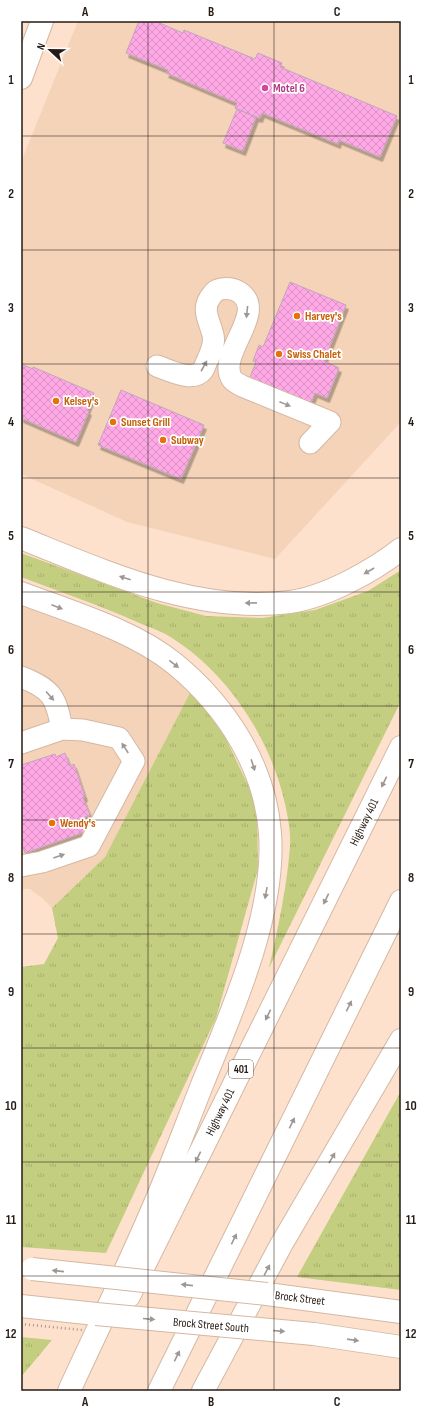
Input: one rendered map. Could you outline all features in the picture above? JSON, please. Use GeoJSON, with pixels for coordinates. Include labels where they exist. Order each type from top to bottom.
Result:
{"type":"FeatureCollection","features":[{"type":"Feature","properties":{"kind":"main road"},"geometry":{"type":"LineString","coordinates":[[21,78],[42,21]]}},
{"type":"Feature","properties":{"kind":"main road"},"geometry":{"type":"LineString","coordinates":[[21,538],[107,572],[171,593],[213,602],[247,604],[290,602],[332,590],[369,572],[401,549]]}},
{"type":"Feature","properties":{"kind":"main road"},"geometry":{"type":"LineString","coordinates":[[21,593],[94,621],[141,642],[174,664],[198,686],[220,710],[238,735],[251,759],[264,799],[270,831],[270,866],[264,903],[249,959],[217,1049],[155,1203],[69,1391]]}},
{"type":"Feature","properties":{"kind":"main road","name":"Highway 401"},"geometry":{"type":"LineString","coordinates":[[82,1391],[401,747]]}},
{"type":"Feature","properties":{"kind":"main road"},"geometry":{"type":"LineString","coordinates":[[160,1391],[401,901]]}},
{"type":"Feature","properties":{"kind":"main road"},"geometry":{"type":"LineString","coordinates":[[203,1391],[281,1245],[401,1040]]}},
{"type":"Feature","properties":{"kind":"main road","name":"Brock Street"},"geometry":{"type":"LineString","coordinates":[[27,1268],[267,1294],[401,1312]]}},
{"type":"Feature","properties":{"kind":"main road","name":"Brock Street South"},"geometry":{"type":"LineString","coordinates":[[21,1306],[314,1334],[401,1347]]}},
{"type":"Feature","properties":{"kind":"lane"},"geometry":{"type":"LineString","coordinates":[[157,366],[183,375],[194,376],[203,371],[213,345],[213,336],[206,313],[207,300],[216,290],[227,288],[238,292],[246,298],[249,309],[230,361],[229,371],[232,380],[242,386],[330,422],[310,443]]}},
{"type":"Feature","properties":{"kind":"lane"},"geometry":{"type":"LineString","coordinates":[[21,677],[41,685],[57,704],[62,729]]}},
{"type":"Feature","properties":{"kind":"lane"},"geometry":{"type":"LineString","coordinates":[[21,743],[62,729],[83,730],[119,738],[134,761],[89,846],[42,862],[21,866]]}},
{"type":"Feature","properties":{"kind":"shaded area"},"geometry":{"type":"Polygon","coordinates":[[[78,21],[401,21],[401,422],[275,559],[127,522],[21,474],[21,162],[78,21]]]}},
{"type":"Feature","properties":{"kind":"shaded area"},"geometry":{"type":"Polygon","coordinates":[[[21,606],[128,646],[159,663],[193,687],[105,857],[52,908],[30,889],[21,889],[21,606]]]}},
{"type":"Feature","properties":{"kind":"green space"},"geometry":{"type":"Polygon","coordinates":[[[21,553],[157,603],[206,616],[262,618],[315,610],[368,591],[401,570],[401,701],[269,968],[279,923],[289,861],[289,825],[278,780],[269,756],[245,710],[212,670],[193,653],[172,638],[159,631],[94,604],[21,577],[21,553]]]}},
{"type":"Feature","properties":{"kind":"green space"},"geometry":{"type":"Polygon","coordinates":[[[193,687],[226,739],[257,804],[258,869],[216,1018],[106,1253],[21,1247],[21,967],[44,964],[58,938],[52,908],[105,857],[193,687]]]}},
{"type":"Feature","properties":{"kind":"green space"},"geometry":{"type":"Polygon","coordinates":[[[401,1091],[401,1290],[297,1277],[401,1091]]]}},
{"type":"Feature","properties":{"kind":"green space"},"geometry":{"type":"Polygon","coordinates":[[[21,1337],[52,1340],[21,1377],[21,1337]]]}},
{"type":"Feature","properties":{"kind":"building","name":"Motel 6"},"geometry":{"type":"Polygon","coordinates":[[[139,21],[155,21],[183,33],[184,30],[255,59],[258,53],[282,63],[280,67],[397,116],[380,157],[339,140],[338,144],[262,113],[260,118],[256,117],[235,108],[237,103],[166,73],[168,70],[126,53],[139,21]]]}},
{"type":"Feature","properties":{"kind":"building"},"geometry":{"type":"Polygon","coordinates":[[[237,109],[256,117],[243,151],[223,143],[237,109]]]}},
{"type":"Feature","properties":{"kind":"building"},"geometry":{"type":"Polygon","coordinates":[[[290,282],[346,305],[324,361],[339,368],[327,398],[315,393],[309,407],[248,382],[256,362],[253,361],[259,345],[263,347],[290,282]]]}},
{"type":"Feature","properties":{"kind":"building","name":"Kelsey's"},"geometry":{"type":"Polygon","coordinates":[[[21,364],[33,369],[33,367],[94,393],[87,410],[89,411],[76,442],[21,418],[21,364]]]}},
{"type":"Feature","properties":{"kind":"building"},"geometry":{"type":"Polygon","coordinates":[[[121,390],[204,425],[181,479],[98,445],[121,390]]]}},
{"type":"Feature","properties":{"kind":"building"},"geometry":{"type":"Polygon","coordinates":[[[65,753],[70,766],[74,764],[85,797],[83,798],[90,815],[85,817],[90,830],[25,853],[21,841],[21,765],[55,754],[56,757],[65,753]]]}},
{"type":"Feature","properties":{"kind":"place","name":"Motel 6"},"geometry":{"type":"Point","coordinates":[265,88]}},
{"type":"Feature","properties":{"kind":"place","name":"Harvey's"},"geometry":{"type":"Point","coordinates":[297,316]}},
{"type":"Feature","properties":{"kind":"place","name":"Swiss Chalet"},"geometry":{"type":"Point","coordinates":[279,354]}},
{"type":"Feature","properties":{"kind":"place","name":"Kelsey's"},"geometry":{"type":"Point","coordinates":[56,401]}},
{"type":"Feature","properties":{"kind":"place","name":"Sunset Grill"},"geometry":{"type":"Point","coordinates":[113,422]}},
{"type":"Feature","properties":{"kind":"place","name":"Subway"},"geometry":{"type":"Point","coordinates":[163,440]}},
{"type":"Feature","properties":{"kind":"place","name":"Wendy's"},"geometry":{"type":"Point","coordinates":[52,823]}}]}
